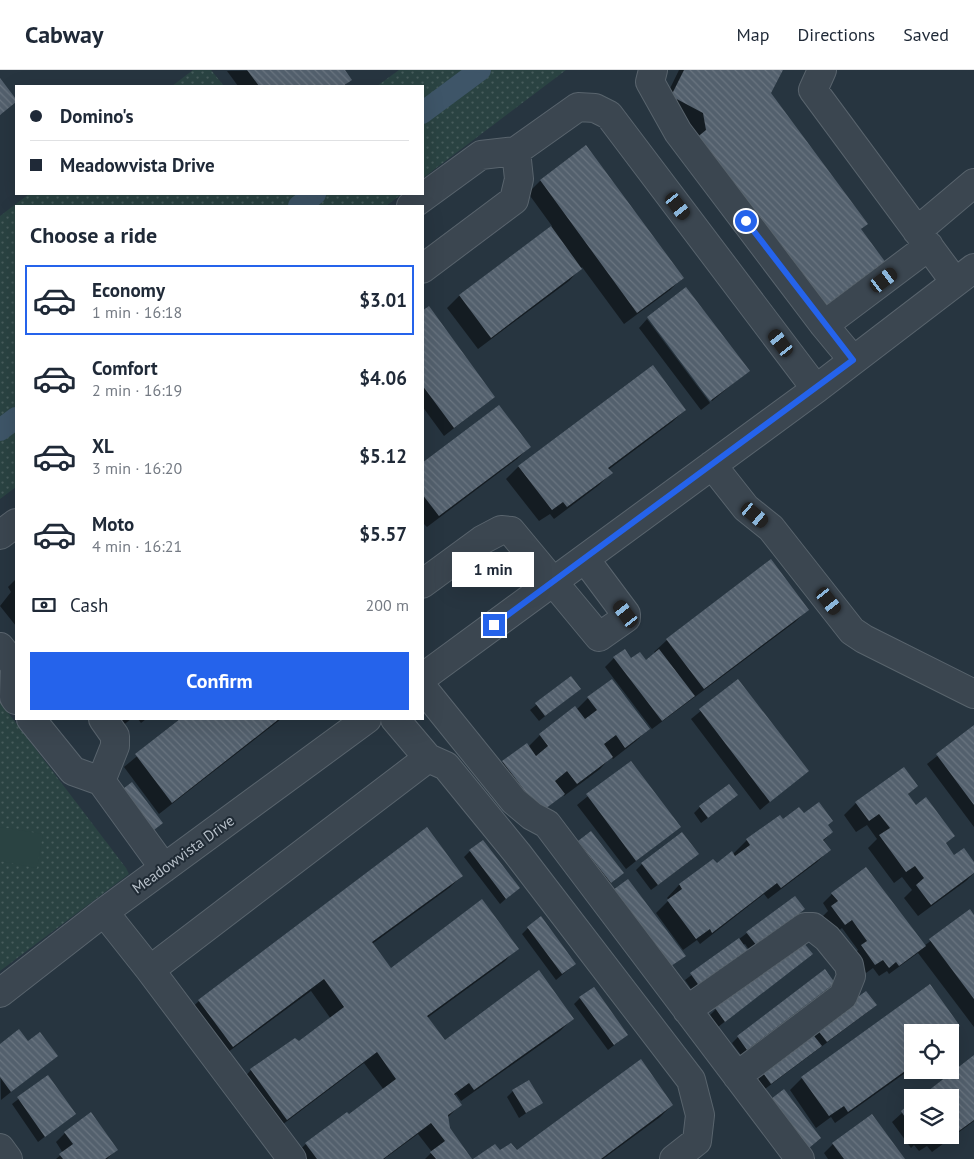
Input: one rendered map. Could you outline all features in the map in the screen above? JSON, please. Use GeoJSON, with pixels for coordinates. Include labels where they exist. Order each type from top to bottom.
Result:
{"type":"FeatureCollection","features":[{"type":"Feature","properties":{"kind":"street"},"geometry":{"type":"LineString","coordinates":[[653,70],[650,82],[678,132],[824,325],[853,360]]}},
{"type":"Feature","properties":{"kind":"street"},"geometry":{"type":"LineString","coordinates":[[800,1159],[547,824],[532,816],[514,801],[426,671],[585,559],[816,389],[965,275],[923,238],[813,90],[822,70]]}},
{"type":"Feature","properties":{"kind":"street"},"geometry":{"type":"LineString","coordinates":[[412,205],[481,155],[516,151],[578,107],[594,108],[609,115],[816,389]]}},
{"type":"Feature","properties":{"kind":"street"},"geometry":{"type":"LineString","coordinates":[[424,268],[514,200],[519,179],[516,151]]}},
{"type":"Feature","properties":{"kind":"street"},"geometry":{"type":"LineString","coordinates":[[824,325],[923,238],[974,183]]}},
{"type":"Feature","properties":{"kind":"street"},"geometry":{"type":"LineString","coordinates":[[712,465],[746,508],[771,528],[852,630],[864,639],[974,694]]}},
{"type":"Feature","properties":{"kind":"street"},"geometry":{"type":"LineString","coordinates":[[0,535],[15,524]]}},
{"type":"Feature","properties":{"kind":"street"},"geometry":{"type":"LineString","coordinates":[[424,583],[482,540],[501,530],[511,531],[599,637],[626,618],[626,614],[585,559]]}},
{"type":"Feature","properties":{"kind":"street"},"geometry":{"type":"LineString","coordinates":[[10,660],[15,698]]}},
{"type":"Feature","properties":{"kind":"street"},"geometry":{"type":"LineString","coordinates":[[32,720],[73,771],[101,781],[164,868]]}},
{"type":"Feature","properties":{"kind":"street"},"geometry":{"type":"LineString","coordinates":[[101,781],[115,746],[115,736],[104,720]]}},
{"type":"Feature","properties":{"kind":"street","name":"Meadowvista Drive"},"geometry":{"type":"LineString","coordinates":[[0,993],[104,912],[366,720]]}},
{"type":"Feature","properties":{"kind":"street"},"geometry":{"type":"LineString","coordinates":[[396,720],[428,758],[446,766],[517,852],[690,1080],[700,1115],[697,1141],[674,1159]]}},
{"type":"Feature","properties":{"kind":"street"},"geometry":{"type":"LineString","coordinates":[[150,970],[428,758]]}},
{"type":"Feature","properties":{"kind":"street"},"geometry":{"type":"LineString","coordinates":[[104,912],[292,1159]]}},
{"type":"Feature","properties":{"kind":"street"},"geometry":{"type":"LineString","coordinates":[[687,1010],[805,926],[813,927],[827,938],[849,965],[852,976],[844,996],[737,1076]]}},
{"type":"Feature","properties":{"kind":"street"},"geometry":{"type":"LineString","coordinates":[[0,1148],[8,1159]]}},
{"type":"Feature","properties":{"kind":"green space"},"geometry":{"type":"Polygon","coordinates":[[[193,70],[211,70],[223,85],[173,85],[193,70]]]}},
{"type":"Feature","properties":{"kind":"green space"},"geometry":{"type":"Polygon","coordinates":[[[399,70],[566,70],[424,177],[424,85],[378,85],[399,70]]]}},
{"type":"Feature","properties":{"kind":"green space"},"geometry":{"type":"Polygon","coordinates":[[[28,195],[401,195],[387,205],[15,205],[15,488],[0,499],[0,216],[28,195]]]}},
{"type":"Feature","properties":{"kind":"green space"},"geometry":{"type":"Polygon","coordinates":[[[0,702],[129,874],[0,971],[0,702]]]}},
{"type":"Feature","properties":{"kind":"green space"},"geometry":{"type":"Polygon","coordinates":[[[0,827],[43,834],[37,868],[0,861],[0,827]]]}},
{"type":"Feature","properties":{"kind":"building"},"geometry":{"type":"Polygon","coordinates":[[[247,70],[345,70],[352,80],[344,85],[258,85],[247,70]]]}},
{"type":"Feature","properties":{"kind":"building"},"geometry":{"type":"Polygon","coordinates":[[[684,70],[783,70],[771,93],[868,224],[861,229],[889,267],[826,314],[695,139],[706,130],[703,113],[671,96],[684,70]]]}},
{"type":"Feature","properties":{"kind":"building"},"geometry":{"type":"Polygon","coordinates":[[[0,78],[15,98],[15,103],[0,115],[0,78]]]}},
{"type":"Feature","properties":{"kind":"building"},"geometry":{"type":"Polygon","coordinates":[[[586,145],[684,278],[637,313],[540,180],[586,145]]]}},
{"type":"Feature","properties":{"kind":"building"},"geometry":{"type":"Polygon","coordinates":[[[551,226],[582,269],[491,338],[459,295],[551,226]]]}},
{"type":"Feature","properties":{"kind":"building"},"geometry":{"type":"Polygon","coordinates":[[[686,287],[750,371],[710,401],[647,317],[686,287]]]}},
{"type":"Feature","properties":{"kind":"building"},"geometry":{"type":"Polygon","coordinates":[[[429,306],[495,397],[454,428],[424,388],[424,310],[429,306]]]}},
{"type":"Feature","properties":{"kind":"building"},"geometry":{"type":"Polygon","coordinates":[[[653,365],[686,410],[608,468],[613,473],[567,507],[563,502],[552,510],[518,466],[653,365]]]}},
{"type":"Feature","properties":{"kind":"building"},"geometry":{"type":"Polygon","coordinates":[[[499,405],[531,447],[439,516],[424,497],[424,461],[499,405]]]}},
{"type":"Feature","properties":{"kind":"building"},"geometry":{"type":"Polygon","coordinates":[[[771,559],[809,610],[704,689],[666,639],[771,559]]]}},
{"type":"Feature","properties":{"kind":"building"},"geometry":{"type":"Polygon","coordinates":[[[625,649],[631,658],[640,652],[646,660],[659,649],[695,696],[662,721],[613,657],[625,649]]]}},
{"type":"Feature","properties":{"kind":"building"},"geometry":{"type":"Polygon","coordinates":[[[571,676],[581,689],[545,716],[535,703],[571,676]]]}},
{"type":"Feature","properties":{"kind":"building"},"geometry":{"type":"Polygon","coordinates":[[[612,679],[650,729],[625,748],[616,735],[604,744],[613,757],[577,784],[567,771],[555,781],[565,794],[541,812],[502,761],[527,743],[536,756],[548,746],[539,734],[575,706],[585,719],[597,710],[587,697],[612,679]]]}},
{"type":"Feature","properties":{"kind":"building"},"geometry":{"type":"Polygon","coordinates":[[[738,679],[809,771],[770,802],[699,709],[738,679]]]}},
{"type":"Feature","properties":{"kind":"building"},"geometry":{"type":"Polygon","coordinates":[[[179,720],[278,720],[172,803],[135,754],[179,720]]]}},
{"type":"Feature","properties":{"kind":"building"},"geometry":{"type":"Polygon","coordinates":[[[974,725],[974,805],[936,754],[974,725]]]}},
{"type":"Feature","properties":{"kind":"building"},"geometry":{"type":"Polygon","coordinates":[[[631,761],[681,827],[636,861],[586,794],[631,761]]]}},
{"type":"Feature","properties":{"kind":"building"},"geometry":{"type":"Polygon","coordinates":[[[904,767],[918,786],[908,794],[916,805],[926,797],[955,836],[946,843],[954,855],[964,848],[974,862],[974,873],[931,905],[916,885],[924,878],[915,866],[906,872],[879,835],[890,828],[879,814],[869,821],[855,802],[904,767]]]}},
{"type":"Feature","properties":{"kind":"building"},"geometry":{"type":"Polygon","coordinates":[[[132,782],[163,823],[150,833],[119,792],[132,782]]]}},
{"type":"Feature","properties":{"kind":"building"},"geometry":{"type":"Polygon","coordinates":[[[729,784],[738,795],[708,818],[699,806],[729,784]]]}},
{"type":"Feature","properties":{"kind":"building"},"geometry":{"type":"Polygon","coordinates":[[[819,802],[833,821],[828,825],[833,832],[823,840],[831,850],[781,888],[777,883],[712,933],[710,929],[696,939],[667,900],[682,889],[679,884],[713,859],[717,863],[732,851],[735,856],[750,845],[746,839],[780,815],[783,819],[799,807],[804,813],[819,802]]]}},
{"type":"Feature","properties":{"kind":"building"},"geometry":{"type":"Polygon","coordinates":[[[427,827],[463,876],[372,942],[391,968],[482,899],[519,949],[427,1016],[445,1040],[539,970],[574,1019],[474,1090],[469,1083],[454,1094],[462,1105],[448,1115],[450,1128],[472,1159],[436,1159],[430,1152],[445,1141],[431,1123],[383,1159],[317,1159],[305,1143],[347,1112],[349,1114],[396,1079],[377,1052],[287,1120],[250,1069],[295,1038],[299,1041],[344,1007],[324,979],[233,1047],[198,1000],[427,827]]]}},
{"type":"Feature","properties":{"kind":"building"},"geometry":{"type":"Polygon","coordinates":[[[591,831],[624,873],[611,883],[578,841],[591,831]]]}},
{"type":"Feature","properties":{"kind":"building"},"geometry":{"type":"Polygon","coordinates":[[[682,832],[699,854],[658,885],[641,863],[682,832]]]}},
{"type":"Feature","properties":{"kind":"building"},"geometry":{"type":"Polygon","coordinates":[[[483,840],[520,888],[506,899],[469,850],[483,840]]]}},
{"type":"Feature","properties":{"kind":"building"},"geometry":{"type":"Polygon","coordinates":[[[866,867],[926,946],[899,966],[896,962],[889,968],[883,960],[875,965],[861,945],[867,941],[852,920],[845,925],[831,906],[838,901],[831,893],[866,867]]]}},
{"type":"Feature","properties":{"kind":"building"},"geometry":{"type":"Polygon","coordinates":[[[628,879],[686,956],[671,966],[613,890],[628,879]]]}},
{"type":"Feature","properties":{"kind":"building"},"geometry":{"type":"Polygon","coordinates":[[[795,896],[805,909],[757,946],[746,932],[795,896]]]}},
{"type":"Feature","properties":{"kind":"building"},"geometry":{"type":"Polygon","coordinates":[[[970,909],[974,915],[974,999],[929,939],[970,909]]]}},
{"type":"Feature","properties":{"kind":"building"},"geometry":{"type":"Polygon","coordinates":[[[541,916],[576,964],[562,974],[527,927],[541,916]]]}},
{"type":"Feature","properties":{"kind":"building"},"geometry":{"type":"Polygon","coordinates":[[[739,938],[749,952],[700,987],[690,973],[739,938]]]}},
{"type":"Feature","properties":{"kind":"building"},"geometry":{"type":"Polygon","coordinates":[[[803,942],[813,954],[725,1022],[715,1008],[803,942]]]}},
{"type":"Feature","properties":{"kind":"building"},"geometry":{"type":"Polygon","coordinates":[[[825,969],[835,983],[747,1050],[737,1036],[825,969]]]}},
{"type":"Feature","properties":{"kind":"building"},"geometry":{"type":"Polygon","coordinates":[[[930,984],[959,1024],[904,1024],[904,1072],[848,1112],[844,1106],[829,1116],[801,1077],[930,984]]]}},
{"type":"Feature","properties":{"kind":"building"},"geometry":{"type":"Polygon","coordinates":[[[594,987],[628,1035],[614,1045],[579,997],[594,987]]]}},
{"type":"Feature","properties":{"kind":"building"},"geometry":{"type":"Polygon","coordinates":[[[866,991],[877,1005],[827,1042],[816,1028],[866,991]]]}},
{"type":"Feature","properties":{"kind":"building"},"geometry":{"type":"Polygon","coordinates":[[[19,1029],[28,1041],[40,1032],[58,1056],[11,1092],[0,1077],[0,1044],[19,1029]]]}},
{"type":"Feature","properties":{"kind":"building"},"geometry":{"type":"Polygon","coordinates":[[[811,1032],[822,1046],[771,1084],[761,1070],[811,1032]]]}},
{"type":"Feature","properties":{"kind":"building"},"geometry":{"type":"Polygon","coordinates":[[[974,1055],[974,1120],[959,1131],[959,1089],[931,1089],[943,1079],[959,1079],[959,1067],[974,1055]]]}},
{"type":"Feature","properties":{"kind":"building"},"geometry":{"type":"Polygon","coordinates":[[[641,1059],[673,1105],[601,1159],[473,1159],[495,1144],[500,1150],[511,1143],[517,1150],[641,1059]]]}},
{"type":"Feature","properties":{"kind":"building"},"geometry":{"type":"Polygon","coordinates":[[[48,1075],[76,1114],[45,1137],[17,1097],[48,1075]]]}},
{"type":"Feature","properties":{"kind":"building"},"geometry":{"type":"Polygon","coordinates":[[[529,1080],[543,1103],[526,1113],[512,1090],[529,1080]]]}},
{"type":"Feature","properties":{"kind":"building"},"geometry":{"type":"Polygon","coordinates":[[[784,1089],[821,1138],[809,1148],[771,1099],[784,1089]]]}},
{"type":"Feature","properties":{"kind":"building"},"geometry":{"type":"Polygon","coordinates":[[[91,1112],[118,1150],[105,1159],[63,1159],[59,1154],[73,1144],[64,1132],[91,1112]]]}},
{"type":"Feature","properties":{"kind":"building"},"geometry":{"type":"Polygon","coordinates":[[[872,1114],[905,1159],[844,1159],[832,1143],[872,1114]]]}},
{"type":"Feature","properties":{"kind":"waterway"},"geometry":{"type":"LineString","coordinates":[[424,112],[480,70]]}},
{"type":"Feature","properties":{"kind":"waterway"},"geometry":{"type":"LineString","coordinates":[[300,205],[314,195]]}},
{"type":"Feature","properties":{"kind":"waterway"},"geometry":{"type":"LineString","coordinates":[[0,430],[15,419]]}},
{"type":"Feature","properties":{"kind":"route"},"geometry":{"type":"LineString","coordinates":[[494,625],[853,360],[824,325],[746,221]]}}]}
